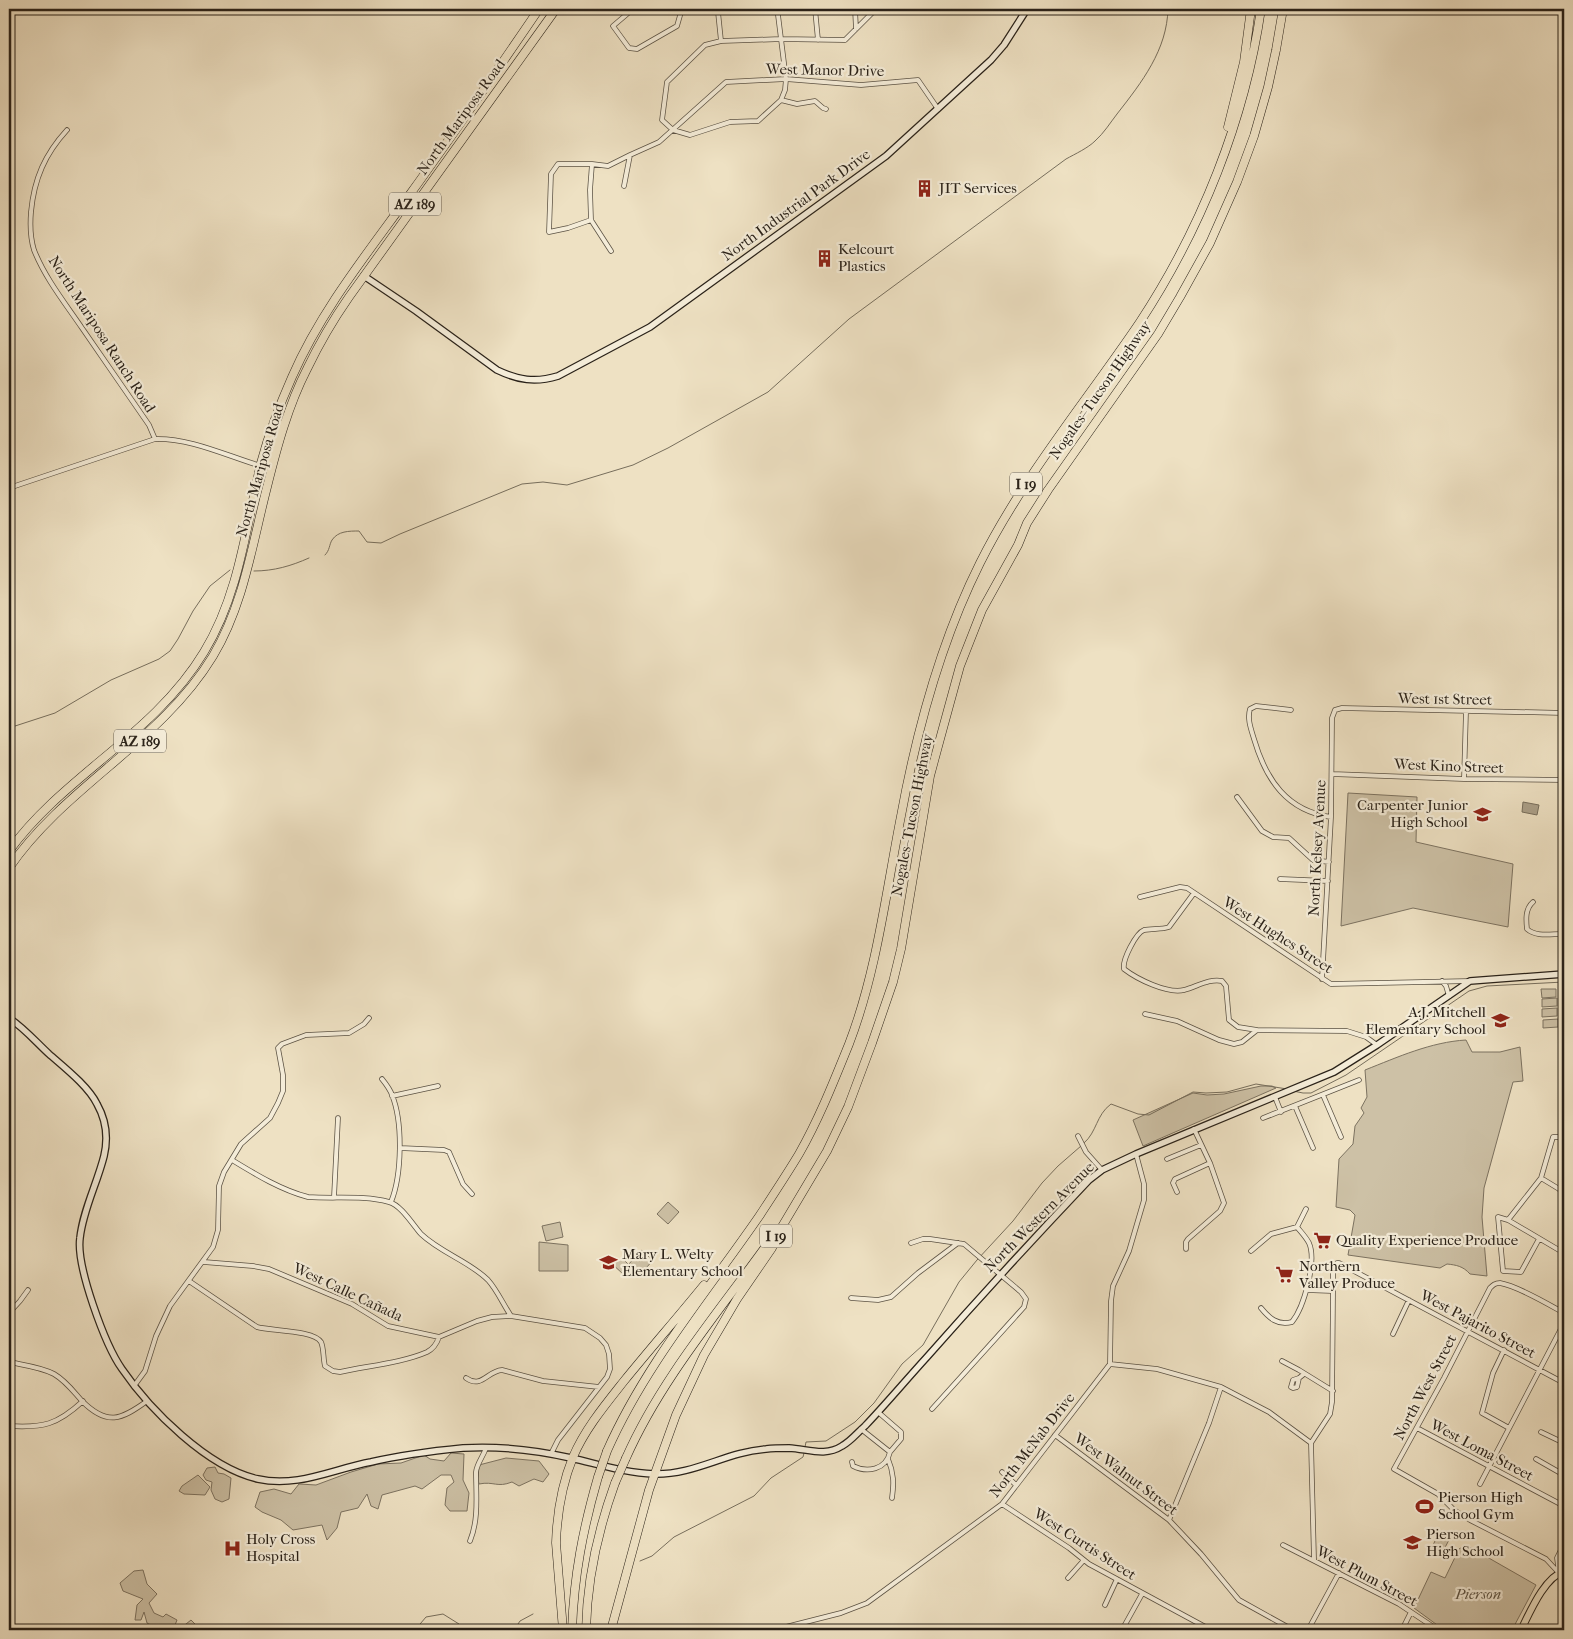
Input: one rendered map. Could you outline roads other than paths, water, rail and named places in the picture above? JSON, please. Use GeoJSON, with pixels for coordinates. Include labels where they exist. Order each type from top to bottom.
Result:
{"type":"FeatureCollection","features":[{"type":"Feature","properties":{"kind":"highway","name":"North Mariposa Road"},"geometry":{"type":"LineString","coordinates":[[9,868],[44,825],[67,802],[165,717],[194,684],[220,644],[232,618],[246,573],[247,550],[261,466],[273,426],[285,394],[312,338],[341,290],[539,9]]}},
{"type":"Feature","properties":{"kind":"highway"},"geometry":{"type":"LineString","coordinates":[[508,54],[545,9]]}},
{"type":"Feature","properties":{"kind":"highway","name":"North Mariposa Road"},"geometry":{"type":"LineString","coordinates":[[9,851],[44,811],[158,711],[186,680],[214,636],[231,595],[247,550],[285,425],[306,370],[321,342],[364,276],[556,9]]}},
{"type":"Feature","properties":{"kind":"highway"},"geometry":{"type":"LineString","coordinates":[[1188,236],[1214,172],[1228,126],[1244,62],[1251,9]]}},
{"type":"Feature","properties":{"kind":"highway","name":"Nogales–Tucson Highway"},"geometry":{"type":"LineString","coordinates":[[572,1630],[576,1566],[590,1504],[607,1451],[620,1421],[656,1362],[744,1237],[799,1153],[822,1107],[851,1037],[877,946],[918,733],[945,646],[962,604],[989,547],[1018,495],[1138,325],[1163,285],[1188,236],[1212,186],[1236,118],[1251,63],[1261,9]]}},
{"type":"Feature","properties":{"kind":"highway","name":"Nogales–Tucson Highway"},"geometry":{"type":"LineString","coordinates":[[586,1630],[588,1590],[604,1515],[635,1436],[670,1379],[761,1254],[777,1235],[814,1176],[848,1107],[872,1043],[901,949],[930,776],[960,666],[982,610],[1018,545],[1027,523],[1048,490],[1158,334],[1210,243],[1237,182],[1254,136],[1268,87],[1283,10]]}},
{"type":"Feature","properties":{"kind":"highway"},"geometry":{"type":"LineString","coordinates":[[312,338],[354,282],[360,276],[364,276],[362,272],[366,264],[403,204]]}},
{"type":"Feature","properties":{"kind":"highway"},"geometry":{"type":"LineString","coordinates":[[261,466],[267,460],[291,395],[321,342]]}},
{"type":"Feature","properties":{"kind":"highway"},"geometry":{"type":"LineString","coordinates":[[104,771],[107,766],[105,758]]}},
{"type":"Feature","properties":{"kind":"highway"},"geometry":{"type":"LineString","coordinates":[[44,811],[46,816],[44,825]]}},
{"type":"Feature","properties":{"kind":"highway"},"geometry":{"type":"LineString","coordinates":[[611,1630],[649,1490],[676,1415],[704,1355],[737,1299],[772,1248],[777,1235]]}},
{"type":"Feature","properties":{"kind":"highway"},"geometry":{"type":"LineString","coordinates":[[563,1630],[556,1543],[562,1496],[573,1458],[590,1426],[609,1400],[744,1237]]}},
{"type":"Feature","properties":{"kind":"main road"},"geometry":{"type":"LineString","coordinates":[[1521,1630],[1543,1589],[1555,1576],[1562,1572]]}},
{"type":"Feature","properties":{"kind":"street"},"geometry":{"type":"LineString","coordinates":[[633,9],[613,26],[629,48],[637,48],[677,26],[681,12],[679,9]]}},
{"type":"Feature","properties":{"kind":"street"},"geometry":{"type":"LineString","coordinates":[[815,9],[818,40]]}},
{"type":"Feature","properties":{"kind":"street"},"geometry":{"type":"LineString","coordinates":[[855,9],[856,29]]}},
{"type":"Feature","properties":{"kind":"street"},"geometry":{"type":"LineString","coordinates":[[778,15],[781,39],[786,79],[785,90],[781,100],[758,121],[730,122],[690,135],[673,130],[662,120],[666,82],[706,45],[722,41],[781,39],[845,40],[876,9]]}},
{"type":"Feature","properties":{"kind":"street","name":"North Industrial Park Drive"},"geometry":{"type":"LineString","coordinates":[[364,276],[497,370],[522,380],[545,380],[558,376],[636,335],[656,322],[886,156],[991,60],[1004,45],[1027,9]]}},
{"type":"Feature","properties":{"kind":"street"},"geometry":{"type":"LineString","coordinates":[[718,12],[722,41]]}},
{"type":"Feature","properties":{"kind":"street","name":"West Manor Drive"},"geometry":{"type":"LineString","coordinates":[[673,130],[726,82],[786,79],[861,85],[918,80],[938,109]]}},
{"type":"Feature","properties":{"kind":"street","name":"West Manor Drive"},"geometry":{"type":"LineString","coordinates":[[781,100],[797,104],[811,100],[826,109]]}},
{"type":"Feature","properties":{"kind":"street","name":"North Mariposa Ranch Road"},"geometry":{"type":"LineString","coordinates":[[66,130],[49,151],[36,180],[30,221],[34,250],[51,283],[149,425],[156,439]]}},
{"type":"Feature","properties":{"kind":"street"},"geometry":{"type":"LineString","coordinates":[[591,220],[549,232],[551,174],[558,164],[608,166],[659,142],[673,130]]}},
{"type":"Feature","properties":{"kind":"street"},"geometry":{"type":"LineString","coordinates":[[624,186],[630,155]]}},
{"type":"Feature","properties":{"kind":"street"},"geometry":{"type":"LineString","coordinates":[[592,164],[590,190],[591,220],[611,251]]}},
{"type":"Feature","properties":{"kind":"street"},"geometry":{"type":"LineString","coordinates":[[9,488],[156,439],[170,438],[191,443],[261,466]]}},
{"type":"Feature","properties":{"kind":"street"},"geometry":{"type":"LineString","coordinates":[[1290,710],[1256,706],[1250,709],[1250,726],[1257,750],[1272,782],[1300,808],[1309,813],[1331,817]]}},
{"type":"Feature","properties":{"kind":"street","name":"West 1st Street"},"geometry":{"type":"LineString","coordinates":[[1332,718],[1335,710],[1342,708],[1564,713]]}},
{"type":"Feature","properties":{"kind":"street"},"geometry":{"type":"LineString","coordinates":[[1464,779],[1466,710]]}},
{"type":"Feature","properties":{"kind":"street","name":"North Kelsey Avenue"},"geometry":{"type":"LineString","coordinates":[[1322,980],[1331,817],[1332,718]]}},
{"type":"Feature","properties":{"kind":"street","name":"West Kino Street"},"geometry":{"type":"LineString","coordinates":[[1332,774],[1464,779],[1564,780]]}},
{"type":"Feature","properties":{"kind":"street"},"geometry":{"type":"LineString","coordinates":[[1237,797],[1262,831],[1273,837],[1289,838],[1313,860],[1329,862]]}},
{"type":"Feature","properties":{"kind":"street"},"geometry":{"type":"LineString","coordinates":[[1280,879],[1328,881]]}},
{"type":"Feature","properties":{"kind":"street","name":"West Hughes Street"},"geometry":{"type":"LineString","coordinates":[[1140,897],[1183,886],[1322,980],[1331,984],[1470,981]]}},
{"type":"Feature","properties":{"kind":"street"},"geometry":{"type":"LineString","coordinates":[[1194,893],[1169,927],[1142,931],[1138,934],[1124,961],[1124,969],[1157,986],[1181,990],[1220,980],[1225,983],[1228,1016],[1232,1023],[1238,1027],[1257,1030],[1347,1031],[1366,1038],[1377,1045]]}},
{"type":"Feature","properties":{"kind":"street"},"geometry":{"type":"LineString","coordinates":[[1533,902],[1529,905],[1527,929],[1531,933],[1542,935],[1562,934],[1564,941]]}},
{"type":"Feature","properties":{"kind":"street"},"geometry":{"type":"LineString","coordinates":[[1470,981],[1564,974]]}},
{"type":"Feature","properties":{"kind":"street"},"geometry":{"type":"LineString","coordinates":[[1442,981],[1446,986],[1448,996]]}},
{"type":"Feature","properties":{"kind":"street","name":"North Western Avenue"},"geometry":{"type":"LineString","coordinates":[[9,1016],[68,1071],[94,1098],[100,1110],[106,1139],[104,1155],[85,1215],[80,1236],[79,1252],[82,1267],[104,1334],[117,1362],[147,1401],[178,1432],[216,1461],[242,1474],[260,1480],[298,1481],[370,1462],[452,1450],[486,1448],[551,1454],[623,1471],[655,1474],[687,1471],[749,1450],[791,1448],[827,1452],[849,1442],[878,1412],[1000,1274],[1089,1180],[1102,1170],[1194,1129],[1334,1072],[1470,981]]}},
{"type":"Feature","properties":{"kind":"street"},"geometry":{"type":"LineString","coordinates":[[1145,1014],[1177,1021],[1219,1040],[1234,1044],[1242,1042],[1257,1030]]}},
{"type":"Feature","properties":{"kind":"street"},"geometry":{"type":"LineString","coordinates":[[134,1386],[145,1371],[162,1321],[174,1300],[214,1247],[218,1230],[220,1186],[224,1172],[232,1160],[235,1151],[270,1118],[278,1103],[283,1083],[278,1051],[280,1046],[306,1035],[349,1033],[364,1024],[369,1018]]}},
{"type":"Feature","properties":{"kind":"street"},"geometry":{"type":"LineString","coordinates":[[382,1079],[392,1096],[396,1110],[400,1148],[396,1186],[391,1202]]}},
{"type":"Feature","properties":{"kind":"street"},"geometry":{"type":"LineString","coordinates":[[1263,1118],[1359,1080]]}},
{"type":"Feature","properties":{"kind":"street"},"geometry":{"type":"LineString","coordinates":[[392,1096],[438,1086]]}},
{"type":"Feature","properties":{"kind":"street"},"geometry":{"type":"LineString","coordinates":[[1323,1095],[1341,1137]]}},
{"type":"Feature","properties":{"kind":"street"},"geometry":{"type":"LineString","coordinates":[[1275,1097],[1281,1112]]}},
{"type":"Feature","properties":{"kind":"street"},"geometry":{"type":"LineString","coordinates":[[1295,1106],[1313,1148]]}},
{"type":"Feature","properties":{"kind":"street"},"geometry":{"type":"LineString","coordinates":[[334,1198],[338,1118]]}},
{"type":"Feature","properties":{"kind":"street"},"geometry":{"type":"LineString","coordinates":[[1186,1249],[1188,1239],[1223,1207],[1223,1198],[1210,1163],[1194,1129]]}},
{"type":"Feature","properties":{"kind":"street"},"geometry":{"type":"LineString","coordinates":[[1078,1136],[1086,1152],[1102,1170]]}},
{"type":"Feature","properties":{"kind":"street"},"geometry":{"type":"LineString","coordinates":[[1508,1220],[1541,1178],[1553,1137],[1564,1137]]}},
{"type":"Feature","properties":{"kind":"street"},"geometry":{"type":"LineString","coordinates":[[1167,1159],[1202,1145]]}},
{"type":"Feature","properties":{"kind":"street"},"geometry":{"type":"LineString","coordinates":[[400,1148],[444,1150],[449,1152],[463,1184],[472,1194]]}},
{"type":"Feature","properties":{"kind":"street"},"geometry":{"type":"LineString","coordinates":[[1136,1154],[1144,1184],[1144,1200],[1141,1216],[1113,1286],[1110,1364],[1157,1368],[1221,1388],[1269,1412],[1311,1443]]}},
{"type":"Feature","properties":{"kind":"street"},"geometry":{"type":"LineString","coordinates":[[232,1160],[249,1171],[308,1197],[372,1199],[391,1202],[432,1243],[480,1273],[489,1282],[511,1316]]}},
{"type":"Feature","properties":{"kind":"street"},"geometry":{"type":"LineString","coordinates":[[1177,1192],[1173,1182],[1175,1179],[1210,1163]]}},
{"type":"Feature","properties":{"kind":"street"},"geometry":{"type":"LineString","coordinates":[[1541,1178],[1562,1191],[1564,1182]]}},
{"type":"Feature","properties":{"kind":"street"},"geometry":{"type":"LineString","coordinates":[[1297,1227],[1306,1209]]}},
{"type":"Feature","properties":{"kind":"street"},"geometry":{"type":"LineString","coordinates":[[1539,1239],[1521,1272],[1503,1271],[1498,1218],[1508,1220],[1564,1253]]}},
{"type":"Feature","properties":{"kind":"street"},"geometry":{"type":"LineString","coordinates":[[1251,1251],[1276,1231],[1297,1227]]}},
{"type":"Feature","properties":{"kind":"street"},"geometry":{"type":"LineString","coordinates":[[1261,1308],[1281,1324],[1292,1322],[1300,1311],[1307,1290],[1311,1248],[1297,1227]]}},
{"type":"Feature","properties":{"kind":"street"},"geometry":{"type":"LineString","coordinates":[[911,1243],[930,1239],[945,1240],[969,1246],[1021,1292],[1026,1299],[1026,1305],[932,1409]]}},
{"type":"Feature","properties":{"kind":"street"},"geometry":{"type":"LineString","coordinates":[[851,1298],[878,1300],[891,1297],[918,1273],[958,1243]]}},
{"type":"Feature","properties":{"kind":"street","name":"West Calle Cañada"},"geometry":{"type":"LineString","coordinates":[[204,1262],[269,1269],[352,1304],[388,1326],[438,1337]]}},
{"type":"Feature","properties":{"kind":"street","name":"West Pajarito Street"},"geometry":{"type":"LineString","coordinates":[[1333,1291],[1334,1273],[1336,1264],[1339,1263],[1564,1383]]}},
{"type":"Feature","properties":{"kind":"street"},"geometry":{"type":"LineString","coordinates":[[189,1281],[257,1327],[311,1335],[322,1346],[325,1366],[333,1371],[340,1372],[427,1352],[438,1342],[438,1337],[492,1317],[511,1316],[585,1328],[600,1338],[606,1345],[611,1362],[610,1370],[599,1388],[558,1440],[551,1454]]}},
{"type":"Feature","properties":{"kind":"street","name":"North West Street"},"geometry":{"type":"LineString","coordinates":[[1562,1572],[1546,1559],[1470,1520],[1454,1510],[1438,1494],[1394,1469],[1493,1284],[1500,1283],[1526,1292],[1564,1313]]}},
{"type":"Feature","properties":{"kind":"street"},"geometry":{"type":"LineString","coordinates":[[9,1312],[20,1302],[28,1290]]}},
{"type":"Feature","properties":{"kind":"street"},"geometry":{"type":"LineString","coordinates":[[1307,1290],[1333,1291],[1333,1391],[1330,1414],[1311,1443],[1314,1560]]}},
{"type":"Feature","properties":{"kind":"street"},"geometry":{"type":"LineString","coordinates":[[1393,1334],[1409,1300]]}},
{"type":"Feature","properties":{"kind":"street"},"geometry":{"type":"LineString","coordinates":[[1480,1484],[1564,1323]]}},
{"type":"Feature","properties":{"kind":"street"},"geometry":{"type":"LineString","coordinates":[[1504,1350],[1493,1373],[1482,1413],[1509,1428]]}},
{"type":"Feature","properties":{"kind":"street"},"geometry":{"type":"LineString","coordinates":[[1282,1361],[1333,1391]]}},
{"type":"Feature","properties":{"kind":"street"},"geometry":{"type":"LineString","coordinates":[[9,1362],[52,1374],[65,1382],[83,1401],[101,1415],[114,1418],[128,1414],[147,1401]]}},
{"type":"Feature","properties":{"kind":"street","name":"North McNab Drive"},"geometry":{"type":"LineString","coordinates":[[774,1630],[841,1614],[867,1603],[1002,1504],[1110,1364]]}},
{"type":"Feature","properties":{"kind":"street"},"geometry":{"type":"LineString","coordinates":[[466,1378],[473,1382],[479,1382],[498,1370],[502,1370],[543,1381],[599,1388]]}},
{"type":"Feature","properties":{"kind":"street"},"geometry":{"type":"LineString","coordinates":[[1299,1378],[1304,1374]]}},
{"type":"Feature","properties":{"kind":"street"},"geometry":{"type":"LineString","coordinates":[[1170,1520],[1221,1388]]}},
{"type":"Feature","properties":{"kind":"street"},"geometry":{"type":"LineString","coordinates":[[9,1426],[33,1427],[50,1424],[63,1418],[83,1401]]}},
{"type":"Feature","properties":{"kind":"street"},"geometry":{"type":"LineString","coordinates":[[878,1412],[901,1432],[901,1439],[890,1452],[888,1460],[893,1476],[892,1498]]}},
{"type":"Feature","properties":{"kind":"street","name":"West Loma Street"},"geometry":{"type":"LineString","coordinates":[[1417,1428],[1564,1506]]}},
{"type":"Feature","properties":{"kind":"street"},"geometry":{"type":"LineString","coordinates":[[861,1429],[890,1452]]}},
{"type":"Feature","properties":{"kind":"street"},"geometry":{"type":"LineString","coordinates":[[1542,1432],[1564,1443]]}},
{"type":"Feature","properties":{"kind":"street","name":"West Walnut Street"},"geometry":{"type":"LineString","coordinates":[[1055,1435],[1170,1520],[1236,1597],[1294,1630]]}},
{"type":"Feature","properties":{"kind":"street"},"geometry":{"type":"LineString","coordinates":[[470,1540],[475,1529],[477,1466],[486,1448]]}},
{"type":"Feature","properties":{"kind":"street"},"geometry":{"type":"LineString","coordinates":[[1536,1459],[1564,1476]]}},
{"type":"Feature","properties":{"kind":"street"},"geometry":{"type":"LineString","coordinates":[[852,1462],[853,1466],[860,1470],[873,1469],[881,1466],[888,1460]]}},
{"type":"Feature","properties":{"kind":"street"},"geometry":{"type":"LineString","coordinates":[[1002,1472],[1016,1485]]}},
{"type":"Feature","properties":{"kind":"street","name":"West Curtis Street"},"geometry":{"type":"LineString","coordinates":[[1002,1504],[1116,1580],[1211,1630]]}},
{"type":"Feature","properties":{"kind":"street"},"geometry":{"type":"LineString","coordinates":[[1562,1572],[1557,1558],[1564,1544]]}},
{"type":"Feature","properties":{"kind":"street","name":"West Plum Street"},"geometry":{"type":"LineString","coordinates":[[1283,1545],[1412,1612],[1438,1630]]}},
{"type":"Feature","properties":{"kind":"street"},"geometry":{"type":"LineString","coordinates":[[1068,1578],[1084,1560]]}},
{"type":"Feature","properties":{"kind":"street"},"geometry":{"type":"LineString","coordinates":[[1308,1630],[1339,1574]]}},
{"type":"Feature","properties":{"kind":"street"},"geometry":{"type":"LineString","coordinates":[[1105,1605],[1116,1580]]}},
{"type":"Feature","properties":{"kind":"street"},"geometry":{"type":"LineString","coordinates":[[1122,1630],[1142,1594]]}},
{"type":"Feature","properties":{"kind":"street"},"geometry":{"type":"LineString","coordinates":[[1402,1630],[1412,1612]]}},
{"type":"Feature","properties":{"kind":"waterway"},"geometry":{"type":"LineString","coordinates":[[325,555],[334,537],[344,532],[359,531],[367,542],[381,543],[522,484],[543,482],[567,485],[633,465],[668,448],[768,392],[849,319],[1066,159],[1089,146],[1098,138],[1152,65],[1163,38],[1167,24],[1168,9]]}},
{"type":"Feature","properties":{"kind":"waterway"},"geometry":{"type":"LineString","coordinates":[[254,571],[282,568],[309,558]]}},
{"type":"Feature","properties":{"kind":"waterway"},"geometry":{"type":"LineString","coordinates":[[9,728],[55,713],[111,680],[159,659],[170,651],[210,586],[230,570]]}},
{"type":"Feature","properties":{"kind":"waterway"},"geometry":{"type":"LineString","coordinates":[[1293,1091],[1311,1093],[1346,1075],[1469,991],[1487,986],[1564,982]]}},
{"type":"Feature","properties":{"kind":"waterway"},"geometry":{"type":"LineString","coordinates":[[1084,1143],[1092,1134],[1102,1113],[1111,1104],[1138,1114],[1149,1115],[1193,1092],[1227,1092],[1256,1084],[1287,1089]]}},
{"type":"Feature","properties":{"kind":"waterway"},"geometry":{"type":"LineString","coordinates":[[805,1447],[806,1442],[826,1441],[855,1422],[874,1403],[902,1364],[923,1345],[959,1282],[1013,1221],[1042,1183],[1081,1146]]}},
{"type":"Feature","properties":{"kind":"waterway"},"geometry":{"type":"LineString","coordinates":[[640,1561],[652,1556],[674,1537],[754,1496],[771,1478],[803,1457],[804,1453]]}},
{"type":"Feature","properties":{"kind":"waterway"},"geometry":{"type":"LineString","coordinates":[[415,1630],[426,1617],[443,1614],[459,1624],[463,1630]]}},
{"type":"Feature","properties":{"kind":"waterway"},"geometry":{"type":"LineString","coordinates":[[514,1630],[520,1621],[533,1614]]}},
{"type":"Feature","properties":{"kind":"place","name":"JIT Services"},"geometry":{"type":"Point","coordinates":[925,188]}},
{"type":"Feature","properties":{"kind":"place","name":"Kelcourt Plastics"},"geometry":{"type":"Point","coordinates":[824,258]}},
{"type":"Feature","properties":{"kind":"place","name":"Carpenter Junior High School"},"geometry":{"type":"Point","coordinates":[1482,814]}},
{"type":"Feature","properties":{"kind":"place","name":"A.J. Mitchell Elementary School"},"geometry":{"type":"Point","coordinates":[1500,1021]}},
{"type":"Feature","properties":{"kind":"place","name":"Quality Experience Produce"},"geometry":{"type":"Point","coordinates":[1322,1240]}},
{"type":"Feature","properties":{"kind":"place","name":"Mary L. Welty Elementary School"},"geometry":{"type":"Point","coordinates":[608,1263]}},
{"type":"Feature","properties":{"kind":"place","name":"Northern Valley Produce"},"geometry":{"type":"Point","coordinates":[1285,1275]}},
{"type":"Feature","properties":{"kind":"place","name":"Pierson High School Gym"},"geometry":{"type":"Point","coordinates":[1424,1506]}},
{"type":"Feature","properties":{"kind":"place","name":"Pierson High School"},"geometry":{"type":"Point","coordinates":[1412,1543]}},
{"type":"Feature","properties":{"kind":"place","name":"Holy Cross Hospital"},"geometry":{"type":"Point","coordinates":[232,1548]}},
{"type":"Feature","properties":{"kind":"park label","name":"Pierson"},"geometry":{"type":"Point","coordinates":[1478,1594]}}]}
